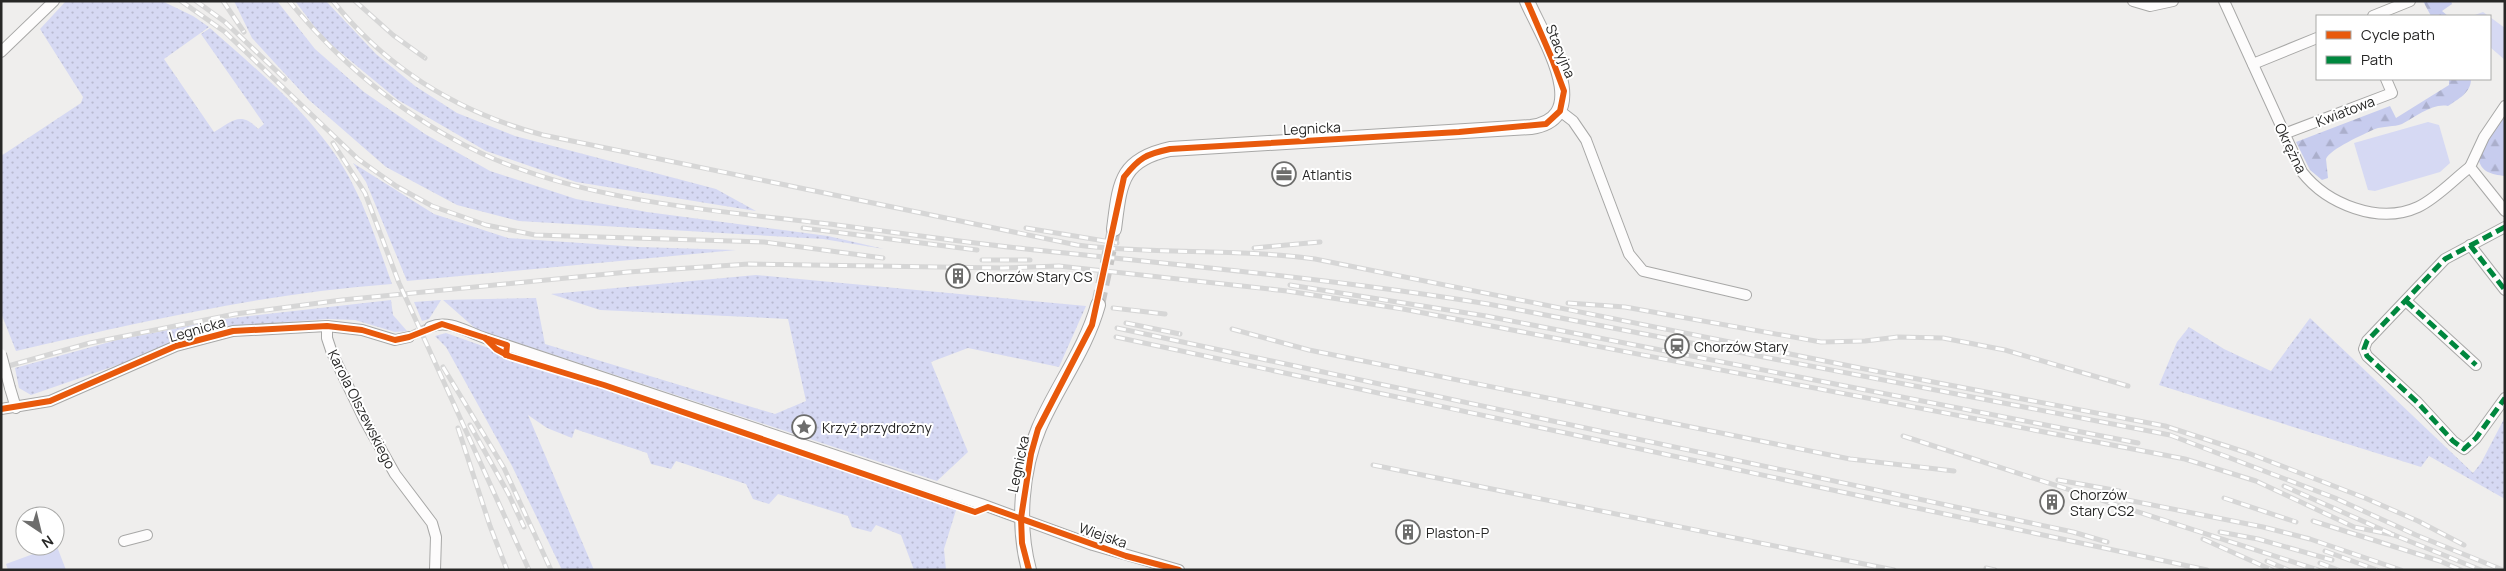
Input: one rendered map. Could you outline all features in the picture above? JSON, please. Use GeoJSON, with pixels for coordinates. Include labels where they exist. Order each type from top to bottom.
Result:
{"type":"FeatureCollection","features":[{"type":"Feature","properties":{"kind":"street"},"geometry":{"type":"LineString","coordinates":[[1,52],[54,1]]}},
{"type":"Feature","properties":{"kind":"street"},"geometry":{"type":"LineString","coordinates":[[2133,1],[2150,6],[2173,1]]}},
{"type":"Feature","properties":{"kind":"street","name":"Okrężna"},"geometry":{"type":"LineString","coordinates":[[2224,1],[2302,172],[2319,192],[2344,205],[2382,213],[2405,211],[2420,206],[2470,168],[2484,137],[2505,106]]}},
{"type":"Feature","properties":{"kind":"street","name":"Stacyjna"},"geometry":{"type":"LineString","coordinates":[[1529,2],[1562,85],[1564,98],[1560,111]]}},
{"type":"Feature","properties":{"kind":"street"},"geometry":{"type":"LineString","coordinates":[[2376,15],[2410,2]]}},
{"type":"Feature","properties":{"kind":"street"},"geometry":{"type":"LineString","coordinates":[[2253,64],[2316,38]]}},
{"type":"Feature","properties":{"kind":"street","name":"Kwiatowa"},"geometry":{"type":"LineString","coordinates":[[2284,134],[2392,93],[2386,80]]}},
{"type":"Feature","properties":{"kind":"street"},"geometry":{"type":"LineString","coordinates":[[1560,111],[1573,121],[1581,131],[1610,200],[1629,254],[1642,271],[1746,295]]}},
{"type":"Feature","properties":{"kind":"street","name":"Legnicka"},"geometry":{"type":"LineString","coordinates":[[1114,229],[1124,177],[1137,160],[1151,153],[1170,149],[1531,127],[1549,122],[1560,111]]}},
{"type":"Feature","properties":{"kind":"street"},"geometry":{"type":"LineString","coordinates":[[2470,168],[2505,210]]}},
{"type":"Feature","properties":{"kind":"street"},"geometry":{"type":"LineString","coordinates":[[2505,227],[2470,245],[2438,266],[2367,341],[2364,349],[2367,356],[2417,402],[2453,441],[2464,449],[2476,438],[2505,398]]}},
{"type":"Feature","properties":{"kind":"street"},"geometry":{"type":"LineString","coordinates":[[2470,245],[2505,290]]}},
{"type":"Feature","properties":{"kind":"street"},"geometry":{"type":"LineString","coordinates":[[2406,301],[2476,365]]}},
{"type":"Feature","properties":{"kind":"street","name":"Legnicka"},"geometry":{"type":"LineString","coordinates":[[430,327],[449,324],[485,338],[1021,518],[1028,469],[1038,429],[1092,325],[1098,305]]}},
{"type":"Feature","properties":{"kind":"street","name":"Legnicka"},"geometry":{"type":"LineString","coordinates":[[1,409],[50,402],[176,346],[205,337],[258,329],[328,326],[362,330],[395,340],[409,337]]}},
{"type":"Feature","properties":{"kind":"street","name":"Karola Olszewskiego"},"geometry":{"type":"LineString","coordinates":[[328,326],[329,345],[364,419],[395,474],[432,524],[436,537],[435,570]]}},
{"type":"Feature","properties":{"kind":"street"},"geometry":{"type":"LineString","coordinates":[[1,354],[16,408]]}},
{"type":"Feature","properties":{"kind":"street"},"geometry":{"type":"LineString","coordinates":[[1021,518],[1022,545],[1029,570]]}},
{"type":"Feature","properties":{"kind":"street","name":"Wiejska"},"geometry":{"type":"LineString","coordinates":[[1021,518],[1109,550],[1179,570]]}},
{"type":"Feature","properties":{"kind":"street"},"geometry":{"type":"LineString","coordinates":[[124,541],[146,534]]}},
{"type":"Feature","properties":{"kind":"shaded area"},"geometry":{"type":"Polygon","coordinates":[[[66,1],[162,1],[193,16],[209,27],[164,59],[214,132],[231,122],[241,119],[252,123],[258,129],[264,124],[201,34],[210,28],[289,100],[308,120],[340,162],[359,197],[392,284],[297,294],[203,310],[16,351],[1,313],[1,156],[81,103],[83,97],[40,29],[66,1]]]}},
{"type":"Feature","properties":{"kind":"shaded area"},"geometry":{"type":"Polygon","coordinates":[[[234,1],[277,1],[315,49],[364,92],[425,134],[490,171],[576,199],[647,212],[828,236],[884,249],[823,239],[519,221],[457,205],[386,167],[309,100],[252,38],[234,1]]]}},
{"type":"Feature","properties":{"kind":"shaded area"},"geometry":{"type":"Polygon","coordinates":[[[295,1],[326,1],[376,54],[415,86],[457,113],[515,136],[716,189],[756,211],[576,182],[486,151],[398,100],[323,38],[295,1]]]}},
{"type":"Feature","properties":{"kind":"shaded area"},"geometry":{"type":"Polygon","coordinates":[[[2483,12],[2487,15],[2475,15],[2483,12]]]}},
{"type":"Feature","properties":{"kind":"shaded area"},"geometry":{"type":"Polygon","coordinates":[[[2491,18],[2505,28],[2505,60],[2491,48],[2491,18]]]}},
{"type":"Feature","properties":{"kind":"shaded area"},"geometry":{"type":"Polygon","coordinates":[[[2428,122],[2439,125],[2450,163],[2440,172],[2375,191],[2368,190],[2354,143],[2428,122]]]}},
{"type":"Feature","properties":{"kind":"shaded area"},"geometry":{"type":"Polygon","coordinates":[[[353,163],[434,214],[508,238],[639,247],[736,250],[407,281],[366,182],[353,163]]]}},
{"type":"Feature","properties":{"kind":"shaded area"},"geometry":{"type":"Polygon","coordinates":[[[756,275],[1086,306],[1059,367],[968,348],[931,362],[968,452],[937,481],[476,329],[443,300],[536,298],[545,344],[775,414],[806,401],[788,319],[600,310],[551,294],[756,275]]]}},
{"type":"Feature","properties":{"kind":"shaded area"},"geometry":{"type":"Polygon","coordinates":[[[391,300],[393,315],[407,331],[395,332],[355,320],[328,319],[229,326],[188,336],[129,361],[31,395],[19,388],[15,368],[117,340],[224,319],[391,300]]]}},
{"type":"Feature","properties":{"kind":"shaded area"},"geometry":{"type":"Polygon","coordinates":[[[441,300],[429,319],[422,321],[414,302],[441,300]]]}},
{"type":"Feature","properties":{"kind":"shaded area"},"geometry":{"type":"Polygon","coordinates":[[[2310,318],[2473,473],[2481,463],[2505,417],[2505,499],[2429,456],[2421,467],[2159,385],[2177,342],[2189,327],[2224,349],[2271,371],[2310,318]]]}},
{"type":"Feature","properties":{"kind":"shaded area"},"geometry":{"type":"Polygon","coordinates":[[[446,333],[494,350],[508,358],[579,378],[957,507],[944,549],[946,570],[914,570],[901,535],[876,525],[871,532],[852,527],[848,516],[778,494],[769,504],[753,499],[746,484],[676,461],[671,469],[651,464],[647,453],[575,429],[572,438],[547,428],[528,415],[594,570],[562,570],[512,466],[446,347],[435,336],[446,333]]]}},
{"type":"Feature","properties":{"kind":"shaded area"},"geometry":{"type":"Polygon","coordinates":[[[508,350],[747,429],[979,509],[975,510],[556,367],[508,355],[508,350]]]}},
{"type":"Feature","properties":{"kind":"shaded area"},"geometry":{"type":"Polygon","coordinates":[[[28,556],[61,556],[66,570],[8,570],[6,564],[28,556]]]}},
{"type":"Feature","properties":{"kind":"green space"},"geometry":{"type":"Polygon","coordinates":[[[2423,1],[2451,1],[2452,4],[2442,11],[2447,15],[2430,15],[2423,1]]]}},
{"type":"Feature","properties":{"kind":"green space"},"geometry":{"type":"Polygon","coordinates":[[[2449,80],[2471,80],[2466,92],[2448,106],[2424,111],[2396,126],[2375,129],[2340,146],[2326,159],[2328,178],[2322,180],[2310,170],[2296,142],[2390,106],[2396,118],[2449,85],[2449,80]]]}},
{"type":"Feature","properties":{"kind":"green space"},"geometry":{"type":"Polygon","coordinates":[[[2505,114],[2505,176],[2484,170],[2478,157],[2505,114]]]}},
{"type":"Feature","properties":{"kind":"tunnel"},"geometry":{"type":"LineString","coordinates":[[1098,305],[1114,229]]}},
{"type":"Feature","properties":{"kind":"tunnel"},"geometry":{"type":"LineString","coordinates":[[409,337],[430,327]]}},
{"type":"Feature","properties":{"kind":"railway"},"geometry":{"type":"LineString","coordinates":[[181,1],[225,32],[358,159],[396,186],[432,206],[486,225],[535,235],[764,242],[883,258]]}},
{"type":"Feature","properties":{"kind":"railway"},"geometry":{"type":"LineString","coordinates":[[196,1],[225,22],[285,79]]}},
{"type":"Feature","properties":{"kind":"railway"},"geometry":{"type":"LineString","coordinates":[[223,1],[244,32]]}},
{"type":"Feature","properties":{"kind":"railway"},"geometry":{"type":"LineString","coordinates":[[289,1],[357,72],[408,112],[464,145],[494,159],[535,174],[577,186],[620,196],[706,210],[1431,295],[1488,304],[2170,435],[2335,498],[2416,535],[2503,570]]}},
{"type":"Feature","properties":{"kind":"railway"},"geometry":{"type":"LineString","coordinates":[[333,1],[377,48],[427,85],[454,101],[483,114],[512,126],[543,135],[1077,245],[1136,250],[1256,254],[1315,259],[1865,369],[2165,426],[2248,453],[2365,498],[2418,521],[2464,545]]}},
{"type":"Feature","properties":{"kind":"railway"},"geometry":{"type":"LineString","coordinates":[[355,1],[393,35],[425,58]]}},
{"type":"Feature","properties":{"kind":"railway"},"geometry":{"type":"LineString","coordinates":[[333,143],[365,193],[399,283],[529,570]]}},
{"type":"Feature","properties":{"kind":"railway"},"geometry":{"type":"LineString","coordinates":[[803,228],[977,250]]}},
{"type":"Feature","properties":{"kind":"railway"},"geometry":{"type":"LineString","coordinates":[[1026,228],[1117,243]]}},
{"type":"Feature","properties":{"kind":"railway"},"geometry":{"type":"LineString","coordinates":[[1254,248],[1320,242]]}},
{"type":"Feature","properties":{"kind":"railway"},"geometry":{"type":"LineString","coordinates":[[982,260],[1030,260]]}},
{"type":"Feature","properties":{"kind":"railway"},"geometry":{"type":"LineString","coordinates":[[1,368],[90,343],[235,314],[342,300],[628,272],[749,264],[1003,268],[1059,266],[1287,291],[1403,309],[2185,459],[2256,481],[2354,527],[2394,535]]}},
{"type":"Feature","properties":{"kind":"railway"},"geometry":{"type":"LineString","coordinates":[[1290,285],[1486,316],[2138,443]]}},
{"type":"Feature","properties":{"kind":"railway"},"geometry":{"type":"LineString","coordinates":[[1568,303],[1625,307],[1821,342],[1865,341],[1898,337],[1943,338],[2005,350],[2128,386]]}},
{"type":"Feature","properties":{"kind":"railway"},"geometry":{"type":"LineString","coordinates":[[1113,308],[1165,314]]}},
{"type":"Feature","properties":{"kind":"railway"},"geometry":{"type":"LineString","coordinates":[[1126,323],[1180,334]]}},
{"type":"Feature","properties":{"kind":"railway"},"geometry":{"type":"LineString","coordinates":[[1117,328],[2073,532],[2107,542]]}},
{"type":"Feature","properties":{"kind":"railway"},"geometry":{"type":"LineString","coordinates":[[1232,329],[1309,350],[1850,459],[1954,471]]}},
{"type":"Feature","properties":{"kind":"railway"},"geometry":{"type":"LineString","coordinates":[[1116,337],[2207,570]]}},
{"type":"Feature","properties":{"kind":"railway"},"geometry":{"type":"LineString","coordinates":[[443,367],[504,468],[551,570]]}},
{"type":"Feature","properties":{"kind":"railway"},"geometry":{"type":"LineString","coordinates":[[470,425],[508,493],[524,527]]}},
{"type":"Feature","properties":{"kind":"railway"},"geometry":{"type":"LineString","coordinates":[[458,428],[490,526],[507,570]]}},
{"type":"Feature","properties":{"kind":"railway"},"geometry":{"type":"LineString","coordinates":[[1903,436],[2318,570]]}},
{"type":"Feature","properties":{"kind":"railway"},"geometry":{"type":"LineString","coordinates":[[1373,465],[1894,570]]}},
{"type":"Feature","properties":{"kind":"railway"},"geometry":{"type":"LineString","coordinates":[[2058,480],[2119,491]]}},
{"type":"Feature","properties":{"kind":"railway"},"geometry":{"type":"LineString","coordinates":[[2284,486],[2394,535],[2481,570]]}},
{"type":"Feature","properties":{"kind":"railway"},"geometry":{"type":"LineString","coordinates":[[2107,496],[2263,527],[2310,539],[2401,570]]}},
{"type":"Feature","properties":{"kind":"railway"},"geometry":{"type":"LineString","coordinates":[[2224,498],[2296,522]]}},
{"type":"Feature","properties":{"kind":"railway"},"geometry":{"type":"LineString","coordinates":[[2313,521],[2440,561],[2461,570]]}},
{"type":"Feature","properties":{"kind":"railway"},"geometry":{"type":"LineString","coordinates":[[2220,532],[2258,539],[2332,560]]}},
{"type":"Feature","properties":{"kind":"railway"},"geometry":{"type":"LineString","coordinates":[[2203,539],[2272,570]]}},
{"type":"Feature","properties":{"kind":"railway"},"geometry":{"type":"LineString","coordinates":[[2325,551],[2377,570]]}},
{"type":"Feature","properties":{"kind":"railway"},"geometry":{"type":"LineString","coordinates":[[2267,561],[2288,570]]}},
{"type":"Feature","properties":{"kind":"railway"},"geometry":{"type":"LineString","coordinates":[[2320,563],[2338,570]]}},
{"type":"Feature","properties":{"kind":"railway"},"geometry":{"type":"LineString","coordinates":[[1986,568],[1995,570]]}},
{"type":"Feature","properties":{"kind":"marked path"},"geometry":{"type":"LineString","coordinates":[[2505,227],[2445,259],[2367,341],[2364,349],[2367,356],[2417,402],[2453,441],[2464,449],[2476,438],[2505,398]]}},
{"type":"Feature","properties":{"kind":"marked path"},"geometry":{"type":"LineString","coordinates":[[2470,245],[2505,290]]}},
{"type":"Feature","properties":{"kind":"marked path"},"geometry":{"type":"LineString","coordinates":[[2406,301],[2476,365]]}},
{"type":"Feature","properties":{"kind":"cycle path"},"geometry":{"type":"LineString","coordinates":[[1029,570],[1022,543],[1021,518],[1031,454],[1038,429],[1092,325],[1124,177],[1129,171],[1144,158],[1170,149],[1459,132],[1546,124],[1560,111],[1564,91],[1527,1]]}},
{"type":"Feature","properties":{"kind":"cycle path"},"geometry":{"type":"LineString","coordinates":[[1,409],[50,401],[176,346],[233,331],[327,326],[362,330],[395,340],[409,337],[442,324],[507,345],[506,355]]}},
{"type":"Feature","properties":{"kind":"cycle path"},"geometry":{"type":"LineString","coordinates":[[485,338],[496,349],[509,356],[604,385],[975,512],[988,507],[1126,556],[1179,570]]}},
{"type":"Feature","properties":{"kind":"place","name":"Atlantis"},"geometry":{"type":"Point","coordinates":[1284,174]}},
{"type":"Feature","properties":{"kind":"place","name":"Chorzów Stary CS"},"geometry":{"type":"Point","coordinates":[958,276]}},
{"type":"Feature","properties":{"kind":"place","name":"Chorzów Stary"},"geometry":{"type":"Point","coordinates":[1677,346]}},
{"type":"Feature","properties":{"kind":"place","name":"Krzyż przydrożny"},"geometry":{"type":"Point","coordinates":[804,427]}},
{"type":"Feature","properties":{"kind":"place","name":"Chorzów Stary CS2"},"geometry":{"type":"Point","coordinates":[2052,502]}},
{"type":"Feature","properties":{"kind":"place","name":"Plaston-P"},"geometry":{"type":"Point","coordinates":[1408,532]}}]}
